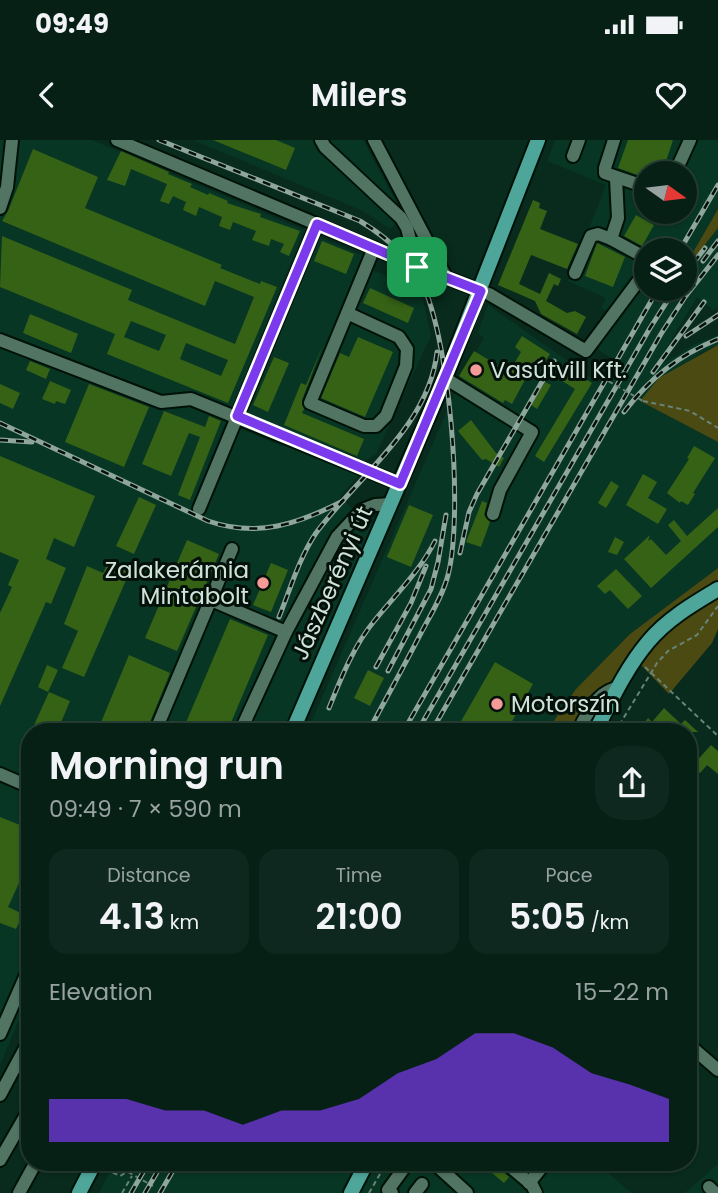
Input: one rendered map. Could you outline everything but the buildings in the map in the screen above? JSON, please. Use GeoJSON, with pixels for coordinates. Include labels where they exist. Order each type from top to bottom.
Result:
{"type":"FeatureCollection","features":[{"type":"Feature","properties":{"kind":"main road","name":"Jászberényi út"},"geometry":{"type":"LineString","coordinates":[[296,723],[445,379],[538,140]]}},
{"type":"Feature","properties":{"kind":"main road"},"geometry":{"type":"LineString","coordinates":[[600,723],[618,688],[649,640],[682,611],[717,597]]}},
{"type":"Feature","properties":{"kind":"main road"},"geometry":{"type":"LineString","coordinates":[[79,1193],[96,1171]]}},
{"type":"Feature","properties":{"kind":"main road"},"geometry":{"type":"LineString","coordinates":[[351,1193],[360,1171]]}},
{"type":"Feature","properties":{"kind":"street"},"geometry":{"type":"LineString","coordinates":[[0,208],[7,187],[12,140]]}},
{"type":"Feature","properties":{"kind":"street"},"geometry":{"type":"LineString","coordinates":[[117,140],[497,298],[586,351],[634,287]]}},
{"type":"Feature","properties":{"kind":"street"},"geometry":{"type":"LineString","coordinates":[[321,140],[325,147],[401,218],[407,228],[417,267]]}},
{"type":"Feature","properties":{"kind":"street"},"geometry":{"type":"LineString","coordinates":[[374,140],[447,279]]}},
{"type":"Feature","properties":{"kind":"street"},"geometry":{"type":"LineString","coordinates":[[573,156],[579,140]]}},
{"type":"Feature","properties":{"kind":"street"},"geometry":{"type":"LineString","coordinates":[[614,140],[604,170],[607,174],[634,183]]}},
{"type":"Feature","properties":{"kind":"street"},"geometry":{"type":"LineString","coordinates":[[680,161],[690,140]]}},
{"type":"Feature","properties":{"kind":"street"},"geometry":{"type":"LineString","coordinates":[[611,239],[618,218],[616,178]]}},
{"type":"Feature","properties":{"kind":"street"},"geometry":{"type":"LineString","coordinates":[[199,509],[317,224]]}},
{"type":"Feature","properties":{"kind":"street"},"geometry":{"type":"LineString","coordinates":[[575,273],[591,236],[598,234],[634,251]]}},
{"type":"Feature","properties":{"kind":"street"},"geometry":{"type":"LineString","coordinates":[[347,313],[399,337],[407,349],[406,366],[386,416],[376,426],[364,426],[310,403],[347,313],[374,248]]}},
{"type":"Feature","properties":{"kind":"street"},"geometry":{"type":"LineString","coordinates":[[0,340],[161,402],[191,398],[400,484]]}},
{"type":"Feature","properties":{"kind":"street"},"geometry":{"type":"LineString","coordinates":[[445,379],[532,432],[500,490],[493,514]]}},
{"type":"Feature","properties":{"kind":"street"},"geometry":{"type":"LineString","coordinates":[[244,723],[286,632],[337,537],[362,510],[375,505],[391,505]]}},
{"type":"Feature","properties":{"kind":"street"},"geometry":{"type":"LineString","coordinates":[[159,723],[232,549]]}},
{"type":"Feature","properties":{"kind":"street"},"geometry":{"type":"LineString","coordinates":[[211,600],[286,632]]}},
{"type":"Feature","properties":{"kind":"street"},"geometry":{"type":"LineString","coordinates":[[582,723],[600,696],[618,688]]}},
{"type":"Feature","properties":{"kind":"street"},"geometry":{"type":"LineString","coordinates":[[0,774],[21,782]]}},
{"type":"Feature","properties":{"kind":"street"},"geometry":{"type":"LineString","coordinates":[[0,1034],[21,986]]}},
{"type":"Feature","properties":{"kind":"street"},"geometry":{"type":"LineString","coordinates":[[697,1051],[717,1068]]}},
{"type":"Feature","properties":{"kind":"street"},"geometry":{"type":"LineString","coordinates":[[0,1095],[21,1056]]}},
{"type":"Feature","properties":{"kind":"street"},"geometry":{"type":"LineString","coordinates":[[0,1160],[21,1124]]}},
{"type":"Feature","properties":{"kind":"street"},"geometry":{"type":"LineString","coordinates":[[19,1193],[31,1171]]}},
{"type":"Feature","properties":{"kind":"street"},"geometry":{"type":"LineString","coordinates":[[392,1193],[388,1190],[402,1171]]}},
{"type":"Feature","properties":{"kind":"street"},"geometry":{"type":"LineString","coordinates":[[442,1171],[463,1192]]}},
{"type":"Feature","properties":{"kind":"street"},"geometry":{"type":"LineString","coordinates":[[515,1171],[533,1188],[542,1171]]}},
{"type":"Feature","properties":{"kind":"path"},"geometry":{"type":"LineString","coordinates":[[586,351],[601,377],[643,401],[690,411],[718,428]]}},
{"type":"Feature","properties":{"kind":"path"},"geometry":{"type":"LineString","coordinates":[[620,723],[657,663],[668,651],[697,635],[717,597]]}},
{"type":"Feature","properties":{"kind":"path"},"geometry":{"type":"LineString","coordinates":[[636,658],[718,736]]}},
{"type":"Feature","properties":{"kind":"path"},"geometry":{"type":"LineString","coordinates":[[110,1171],[120,1176],[127,1171],[153,1186]]}},
{"type":"Feature","properties":{"kind":"path"},"geometry":{"type":"LineString","coordinates":[[369,1193],[382,1171]]}},
{"type":"Feature","properties":{"kind":"path"},"geometry":{"type":"LineString","coordinates":[[122,1193],[133,1175]]}},
{"type":"Feature","properties":{"kind":"shaded area"},"geometry":{"type":"Polygon","coordinates":[[[0,140],[92,140],[304,230],[192,506],[203,511],[238,428],[282,446],[284,443],[359,475],[340,496],[361,519],[363,516],[372,525],[288,723],[21,723],[21,1015],[0,1065],[0,140]]]}},
{"type":"Feature","properties":{"kind":"shaded area"},"geometry":{"type":"Polygon","coordinates":[[[193,140],[363,140],[404,217],[390,229],[363,211],[193,140]]]}},
{"type":"Feature","properties":{"kind":"shaded area"},"geometry":{"type":"Polygon","coordinates":[[[555,140],[718,140],[718,209],[697,245],[697,238],[634,238],[634,301],[695,301],[654,369],[695,344],[718,335],[718,345],[702,352],[640,401],[718,442],[718,568],[630,634],[576,689],[552,723],[311,723],[461,379],[484,338],[478,333],[488,305],[599,383],[614,360],[588,343],[610,312],[601,308],[606,298],[568,281],[606,185],[547,161],[555,140]]]}},
{"type":"Feature","properties":{"kind":"shaded area"},"geometry":{"type":"Polygon","coordinates":[[[718,209],[718,228],[697,255],[697,245],[718,209]]]}},
{"type":"Feature","properties":{"kind":"shaded area"},"geometry":{"type":"Polygon","coordinates":[[[718,228],[718,308],[713,310],[697,297],[697,255],[718,228]]]}},
{"type":"Feature","properties":{"kind":"shaded area"},"geometry":{"type":"Polygon","coordinates":[[[320,237],[364,256],[361,266],[418,288],[415,294],[423,299],[431,336],[376,454],[365,461],[247,413],[320,237]]]}},
{"type":"Feature","properties":{"kind":"shaded area"},"geometry":{"type":"Polygon","coordinates":[[[718,345],[718,442],[640,401],[659,378],[718,345]]]}},
{"type":"Feature","properties":{"kind":"shaded area"},"geometry":{"type":"Polygon","coordinates":[[[718,568],[718,629],[712,643],[669,694],[637,661],[604,723],[552,723],[576,689],[630,634],[718,568]]]}},
{"type":"Feature","properties":{"kind":"shaded area"},"geometry":{"type":"Polygon","coordinates":[[[718,1164],[718,1193],[684,1193],[686,1192],[718,1164]]]}},
{"type":"Feature","properties":{"kind":"shaded area"},"geometry":{"type":"Polygon","coordinates":[[[110,1171],[606,1171],[632,1193],[99,1193],[110,1171]]]}},
{"type":"Feature","properties":{"kind":"railway"},"geometry":{"type":"LineString","coordinates":[[159,140],[360,221],[400,251],[418,275],[429,301],[446,378],[451,422],[455,510],[453,547],[448,575],[440,597],[373,723]]}},
{"type":"Feature","properties":{"kind":"railway"},"geometry":{"type":"LineString","coordinates":[[687,238],[718,185]]}},
{"type":"Feature","properties":{"kind":"railway"},"geometry":{"type":"LineString","coordinates":[[703,261],[718,241]]}},
{"type":"Feature","properties":{"kind":"railway"},"geometry":{"type":"LineString","coordinates":[[697,258],[705,248]]}},
{"type":"Feature","properties":{"kind":"railway"},"geometry":{"type":"LineString","coordinates":[[436,723],[661,334],[685,297],[718,255]]}},
{"type":"Feature","properties":{"kind":"railway"},"geometry":{"type":"LineString","coordinates":[[408,723],[651,301]]}},
{"type":"Feature","properties":{"kind":"railway"},"geometry":{"type":"LineString","coordinates":[[422,723],[667,301]]}},
{"type":"Feature","properties":{"kind":"railway"},"geometry":{"type":"LineString","coordinates":[[653,372],[704,302]]}},
{"type":"Feature","properties":{"kind":"railway"},"geometry":{"type":"LineString","coordinates":[[686,336],[718,315]]}},
{"type":"Feature","properties":{"kind":"railway"},"geometry":{"type":"LineString","coordinates":[[624,412],[644,388],[666,369],[691,352],[718,339]]}},
{"type":"Feature","properties":{"kind":"railway"},"geometry":{"type":"LineString","coordinates":[[279,617],[300,563],[316,533],[389,449],[421,403],[431,379],[437,352]]}},
{"type":"Feature","properties":{"kind":"railway"},"geometry":{"type":"LineString","coordinates":[[460,553],[469,512],[477,494],[554,361]]}},
{"type":"Feature","properties":{"kind":"railway"},"geometry":{"type":"LineString","coordinates":[[0,423],[208,521],[226,526],[277,526],[310,516],[343,501]]}},
{"type":"Feature","properties":{"kind":"railway"},"geometry":{"type":"LineString","coordinates":[[0,440],[32,442]]}},
{"type":"Feature","properties":{"kind":"railway"},"geometry":{"type":"LineString","coordinates":[[388,671],[431,589],[446,515]]}},
{"type":"Feature","properties":{"kind":"railway"},"geometry":{"type":"LineString","coordinates":[[329,708],[354,651],[375,620],[415,572],[435,541]]}},
{"type":"Feature","properties":{"kind":"railway"},"geometry":{"type":"LineString","coordinates":[[376,667],[411,603],[426,566]]}},
{"type":"Feature","properties":{"kind":"railway"},"geometry":{"type":"LineString","coordinates":[[131,1193],[144,1171]]}},
{"type":"Feature","properties":{"kind":"railway"},"geometry":{"type":"LineString","coordinates":[[145,1193],[158,1171]]}},
{"type":"Feature","properties":{"kind":"railway"},"geometry":{"type":"LineString","coordinates":[[160,1193],[173,1171]]}},
{"type":"Feature","properties":{"kind":"place","name":"Vasútvill Kft."},"geometry":{"type":"Point","coordinates":[476,370]}},
{"type":"Feature","properties":{"kind":"place","name":"Zalakerámia Mintabolt"},"geometry":{"type":"Point","coordinates":[263,583]}},
{"type":"Feature","properties":{"kind":"place","name":"Motorszín"},"geometry":{"type":"Point","coordinates":[497,704]}},
{"type":"Feature","properties":{"kind":"route"},"geometry":{"type":"LineString","coordinates":[[317,224],[417,267],[481,291],[400,484],[237,416],[317,224]]}}]}
